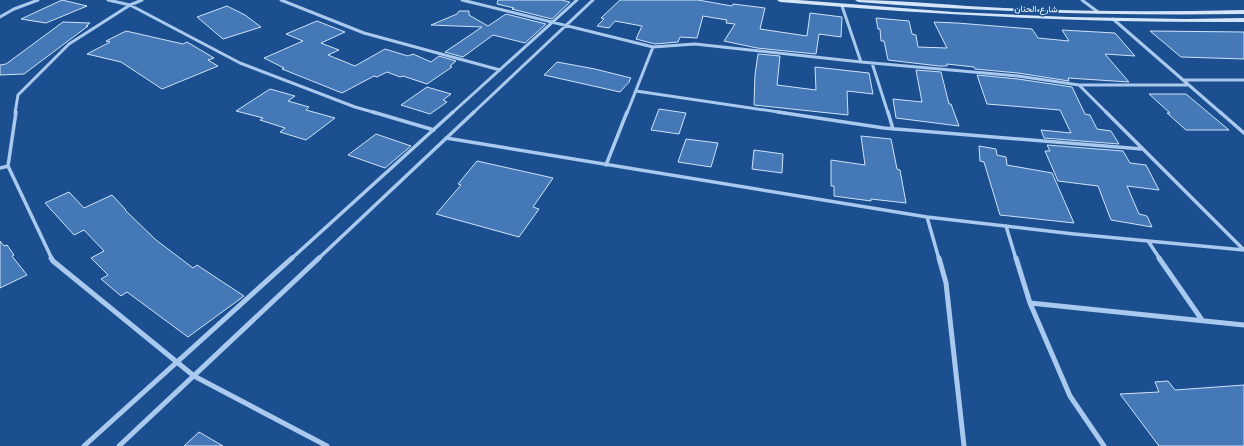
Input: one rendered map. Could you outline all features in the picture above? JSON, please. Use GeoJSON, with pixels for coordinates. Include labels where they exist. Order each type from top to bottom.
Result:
{"type":"FeatureCollection","features":[{"type":"Feature","properties":{"kind":"main road","name":"شارع الحنان"},"geometry":{"type":"LineString","coordinates":[[780,0],[842,6],[994,16],[1191,21],[1244,20]]}},
{"type":"Feature","properties":{"kind":"main road","name":"شارع الحنان"},"geometry":{"type":"LineString","coordinates":[[858,0],[990,10],[1181,14],[1244,12]]}},
{"type":"Feature","properties":{"kind":"street"},"geometry":{"type":"LineString","coordinates":[[0,17],[14,9],[38,0]]}},
{"type":"Feature","properties":{"kind":"street"},"geometry":{"type":"LineString","coordinates":[[108,0],[130,4],[240,63],[355,107],[434,130]]}},
{"type":"Feature","properties":{"kind":"street"},"geometry":{"type":"LineString","coordinates":[[142,0],[130,4],[69,44],[18,95],[8,166],[53,261],[194,376],[327,446]]}},
{"type":"Feature","properties":{"kind":"street"},"geometry":{"type":"LineString","coordinates":[[281,0],[364,33],[500,70]]}},
{"type":"Feature","properties":{"kind":"street"},"geometry":{"type":"LineString","coordinates":[[462,0],[652,47],[695,44],[861,62],[1018,76],[1079,84],[1189,85]]}},
{"type":"Feature","properties":{"kind":"street"},"geometry":{"type":"LineString","coordinates":[[84,446],[577,0]]}},
{"type":"Feature","properties":{"kind":"street"},"geometry":{"type":"LineString","coordinates":[[119,446],[593,0]]}},
{"type":"Feature","properties":{"kind":"street"},"geometry":{"type":"LineString","coordinates":[[1082,0],[1098,12]]}},
{"type":"Feature","properties":{"kind":"street"},"geometry":{"type":"LineString","coordinates":[[842,6],[861,62]]}},
{"type":"Feature","properties":{"kind":"street"},"geometry":{"type":"LineString","coordinates":[[1113,19],[1244,133]]}},
{"type":"Feature","properties":{"kind":"street"},"geometry":{"type":"LineString","coordinates":[[606,165],[652,47]]}},
{"type":"Feature","properties":{"kind":"street"},"geometry":{"type":"LineString","coordinates":[[872,63],[893,129]]}},
{"type":"Feature","properties":{"kind":"street"},"geometry":{"type":"LineString","coordinates":[[1183,80],[1244,80]]}},
{"type":"Feature","properties":{"kind":"street"},"geometry":{"type":"LineString","coordinates":[[1079,84],[1243,249]]}},
{"type":"Feature","properties":{"kind":"street"},"geometry":{"type":"LineString","coordinates":[[636,91],[893,129],[1142,149]]}},
{"type":"Feature","properties":{"kind":"street"},"geometry":{"type":"LineString","coordinates":[[446,138],[927,217],[1148,241],[1243,249]]}},
{"type":"Feature","properties":{"kind":"street"},"geometry":{"type":"LineString","coordinates":[[0,168],[8,166]]}},
{"type":"Feature","properties":{"kind":"street"},"geometry":{"type":"LineString","coordinates":[[927,217],[946,283],[964,446]]}},
{"type":"Feature","properties":{"kind":"street"},"geometry":{"type":"LineString","coordinates":[[1006,226],[1030,303],[1070,396],[1104,446]]}},
{"type":"Feature","properties":{"kind":"street"},"geometry":{"type":"LineString","coordinates":[[1148,241],[1202,320]]}},
{"type":"Feature","properties":{"kind":"street"},"geometry":{"type":"LineString","coordinates":[[1030,303],[1244,325]]}},
{"type":"Feature","properties":{"kind":"building"},"geometry":{"type":"Polygon","coordinates":[[[62,0],[87,6],[46,23],[21,19],[62,0]]]}},
{"type":"Feature","properties":{"kind":"building"},"geometry":{"type":"Polygon","coordinates":[[[498,0],[561,0],[570,2],[552,19],[497,4],[498,0]]]}},
{"type":"Feature","properties":{"kind":"building"},"geometry":{"type":"Polygon","coordinates":[[[620,0],[698,0],[732,6],[733,4],[765,8],[760,29],[807,36],[810,13],[842,17],[841,37],[819,34],[816,54],[757,48],[724,41],[735,24],[726,23],[727,20],[703,16],[697,38],[680,37],[678,42],[655,44],[636,39],[642,26],[615,21],[609,28],[597,26],[604,19],[601,18],[620,0]]]}},
{"type":"Feature","properties":{"kind":"building"},"geometry":{"type":"Polygon","coordinates":[[[227,6],[245,15],[261,27],[223,39],[197,17],[227,6]]]}},
{"type":"Feature","properties":{"kind":"building"},"geometry":{"type":"Polygon","coordinates":[[[459,11],[469,11],[469,15],[488,26],[506,14],[546,24],[525,43],[493,35],[463,57],[445,52],[482,27],[431,25],[457,14],[459,11]]]}},
{"type":"Feature","properties":{"kind":"building"},"geometry":{"type":"Polygon","coordinates":[[[876,18],[909,21],[912,34],[916,35],[918,47],[947,48],[934,22],[1032,29],[1038,38],[1069,41],[1062,30],[1115,33],[1135,56],[1105,54],[1129,82],[1068,78],[1069,81],[1018,73],[975,69],[974,67],[947,64],[947,66],[939,66],[888,60],[884,41],[881,41],[880,29],[878,29],[876,18]]]}},
{"type":"Feature","properties":{"kind":"building"},"geometry":{"type":"Polygon","coordinates":[[[317,21],[345,32],[321,43],[339,50],[328,55],[355,66],[385,49],[408,56],[413,54],[431,62],[439,56],[456,61],[450,66],[452,67],[427,84],[387,72],[377,77],[374,76],[342,93],[282,69],[284,68],[264,58],[303,41],[286,34],[317,21]]]}},
{"type":"Feature","properties":{"kind":"building"},"geometry":{"type":"Polygon","coordinates":[[[63,22],[90,23],[24,74],[0,75],[0,65],[6,64],[63,22]]]}},
{"type":"Feature","properties":{"kind":"building"},"geometry":{"type":"Polygon","coordinates":[[[126,31],[183,44],[187,42],[214,58],[208,60],[218,66],[162,89],[121,62],[87,54],[110,42],[106,41],[126,31]]]}},
{"type":"Feature","properties":{"kind":"building"},"geometry":{"type":"Polygon","coordinates":[[[1150,31],[1244,32],[1244,59],[1181,57],[1150,31]]]}},
{"type":"Feature","properties":{"kind":"building"},"geometry":{"type":"Polygon","coordinates":[[[758,54],[780,56],[777,85],[816,90],[815,67],[869,73],[873,94],[847,91],[848,115],[754,105],[755,75],[758,54]]]}},
{"type":"Feature","properties":{"kind":"building"},"geometry":{"type":"Polygon","coordinates":[[[557,62],[631,78],[620,92],[544,75],[557,62]]]}},
{"type":"Feature","properties":{"kind":"building"},"geometry":{"type":"Polygon","coordinates":[[[916,70],[941,72],[949,104],[951,104],[959,126],[896,118],[893,99],[922,102],[916,70]]]}},
{"type":"Feature","properties":{"kind":"building"},"geometry":{"type":"Polygon","coordinates":[[[977,75],[1072,87],[1085,114],[1090,115],[1097,129],[1111,131],[1119,144],[1044,138],[1041,130],[1071,133],[1060,110],[987,104],[977,75]]]}},
{"type":"Feature","properties":{"kind":"building"},"geometry":{"type":"Polygon","coordinates":[[[427,87],[451,94],[443,100],[447,102],[430,114],[401,105],[427,87]]]}},
{"type":"Feature","properties":{"kind":"building"},"geometry":{"type":"Polygon","coordinates":[[[270,89],[295,96],[288,101],[309,107],[306,110],[335,118],[306,140],[280,132],[285,128],[260,120],[263,118],[236,111],[270,89]]]}},
{"type":"Feature","properties":{"kind":"building"},"geometry":{"type":"Polygon","coordinates":[[[1149,94],[1186,94],[1229,130],[1186,130],[1149,94]]]}},
{"type":"Feature","properties":{"kind":"building"},"geometry":{"type":"Polygon","coordinates":[[[659,109],[686,113],[679,134],[651,130],[659,109]]]}},
{"type":"Feature","properties":{"kind":"building"},"geometry":{"type":"Polygon","coordinates":[[[376,134],[411,146],[385,168],[348,155],[376,134]]]}},
{"type":"Feature","properties":{"kind":"building"},"geometry":{"type":"Polygon","coordinates":[[[861,136],[891,139],[897,169],[900,170],[906,203],[871,199],[871,201],[834,196],[834,186],[831,186],[831,160],[865,165],[861,136]]]}},
{"type":"Feature","properties":{"kind":"building"},"geometry":{"type":"Polygon","coordinates":[[[686,139],[718,143],[711,167],[678,162],[686,139]]]}},
{"type":"Feature","properties":{"kind":"building"},"geometry":{"type":"Polygon","coordinates":[[[1047,145],[1123,151],[1130,163],[1146,165],[1159,190],[1127,186],[1139,214],[1147,216],[1152,227],[1111,220],[1098,186],[1058,181],[1045,151],[1050,151],[1047,145]]]}},
{"type":"Feature","properties":{"kind":"building"},"geometry":{"type":"Polygon","coordinates":[[[979,146],[996,149],[997,155],[1006,157],[1007,165],[1052,173],[1074,223],[1000,215],[984,162],[980,161],[979,146]]]}},
{"type":"Feature","properties":{"kind":"building"},"geometry":{"type":"Polygon","coordinates":[[[754,150],[783,154],[782,173],[752,169],[754,150]]]}},
{"type":"Feature","properties":{"kind":"building"},"geometry":{"type":"Polygon","coordinates":[[[477,161],[553,178],[533,207],[539,209],[519,237],[436,214],[461,185],[458,184],[477,161]]]}},
{"type":"Feature","properties":{"kind":"building"},"geometry":{"type":"Polygon","coordinates":[[[69,192],[84,208],[112,195],[156,240],[193,268],[197,265],[244,296],[188,337],[127,292],[121,296],[101,279],[108,275],[91,258],[104,251],[84,230],[74,235],[45,203],[69,192]]]}},
{"type":"Feature","properties":{"kind":"building"},"geometry":{"type":"Polygon","coordinates":[[[0,241],[4,246],[7,245],[14,255],[12,256],[27,275],[0,288],[0,241]]]}},
{"type":"Feature","properties":{"kind":"building"},"geometry":{"type":"Polygon","coordinates":[[[1168,381],[1175,390],[1244,385],[1244,446],[1159,446],[1120,394],[1159,392],[1155,382],[1168,381]]]}},
{"type":"Feature","properties":{"kind":"building"},"geometry":{"type":"Polygon","coordinates":[[[199,432],[223,446],[184,446],[199,432]]]}}]}
